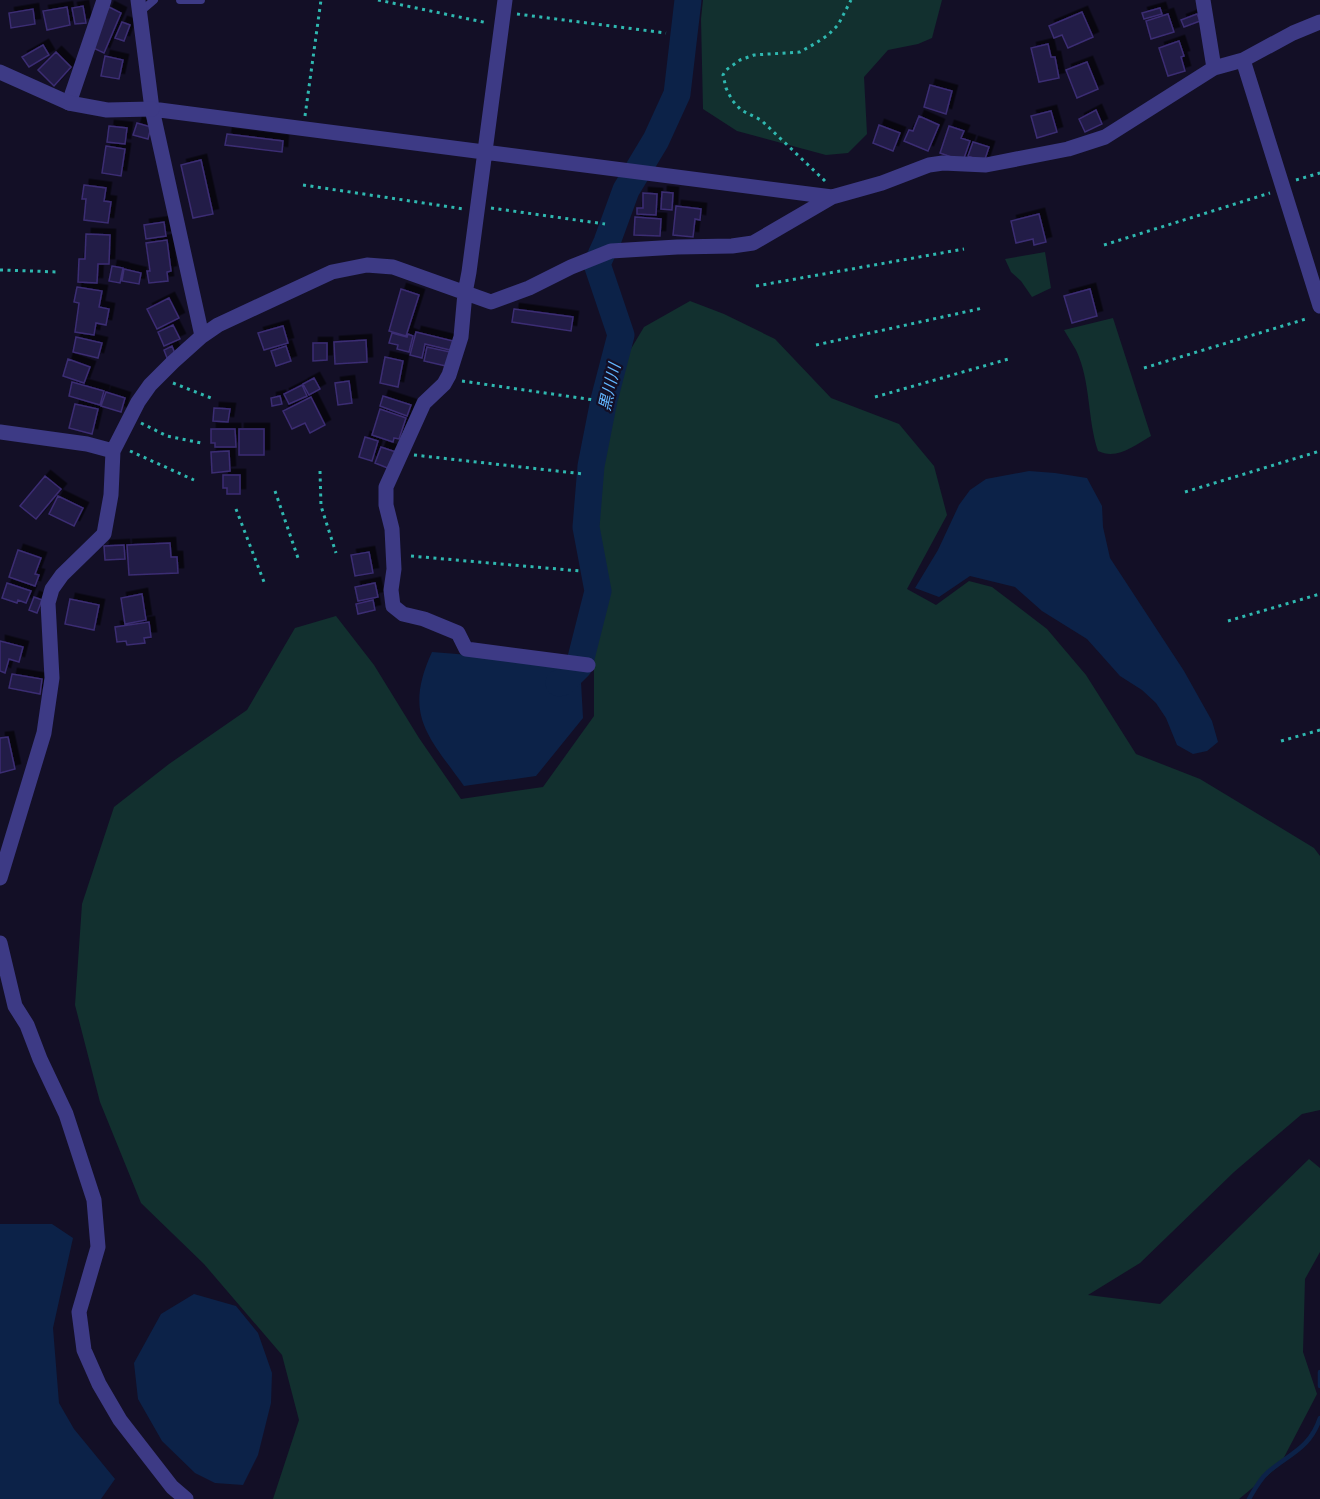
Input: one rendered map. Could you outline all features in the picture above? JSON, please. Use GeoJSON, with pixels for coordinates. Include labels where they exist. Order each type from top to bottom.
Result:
{"type":"FeatureCollection","features":[{"type":"Feature","properties":{"kind":"street"},"geometry":{"type":"LineString","coordinates":[[69,104],[104,0]]}},
{"type":"Feature","properties":{"kind":"street"},"geometry":{"type":"LineString","coordinates":[[1203,0],[1214,68]]}},
{"type":"Feature","properties":{"kind":"street"},"geometry":{"type":"LineString","coordinates":[[139,6],[152,109],[202,336]]}},
{"type":"Feature","properties":{"kind":"street"},"geometry":{"type":"LineString","coordinates":[[508,6],[485,152],[460,337],[449,375],[444,384],[424,403],[386,487],[386,505],[392,529],[394,569],[391,590],[393,606],[403,614],[424,619],[458,633],[466,649],[588,665]]}},
{"type":"Feature","properties":{"kind":"street"},"geometry":{"type":"LineString","coordinates":[[0,878],[44,733],[52,678],[48,603],[52,590],[62,575],[104,534],[117,449],[138,402],[150,385],[202,336],[218,325],[332,272],[367,266],[393,267],[491,302],[611,252],[753,243],[835,196],[882,183],[928,165],[943,163],[986,165],[1068,149],[1105,137],[1214,68],[1243,60],[1293,33],[1320,22]]}},
{"type":"Feature","properties":{"kind":"street"},"geometry":{"type":"LineString","coordinates":[[1243,60],[1320,306]]}},
{"type":"Feature","properties":{"kind":"street"},"geometry":{"type":"LineString","coordinates":[[0,72],[69,104],[107,111],[152,109],[835,196]]}},
{"type":"Feature","properties":{"kind":"street"},"geometry":{"type":"LineString","coordinates":[[0,432],[117,449]]}},
{"type":"Feature","properties":{"kind":"street"},"geometry":{"type":"LineString","coordinates":[[0,943],[15,1006],[27,1025],[66,1114],[94,1200],[98,1247],[79,1312],[84,1350],[99,1384],[120,1420],[172,1487],[186,1499]]}},
{"type":"Feature","properties":{"kind":"lane"},"geometry":{"type":"LineString","coordinates":[[139,6],[154,0]]}},
{"type":"Feature","properties":{"kind":"lane"},"geometry":{"type":"LineString","coordinates":[[180,0],[201,0]]}},
{"type":"Feature","properties":{"kind":"path"},"geometry":{"type":"LineString","coordinates":[[305,118],[321,0]]}},
{"type":"Feature","properties":{"kind":"path"},"geometry":{"type":"LineString","coordinates":[[378,0],[495,24]]}},
{"type":"Feature","properties":{"kind":"path"},"geometry":{"type":"LineString","coordinates":[[835,196],[761,120],[741,110],[732,100],[723,75],[740,60],[753,55],[800,52],[816,43],[838,25],[851,0]]}},
{"type":"Feature","properties":{"kind":"path"},"geometry":{"type":"LineString","coordinates":[[508,6],[666,33]]}},
{"type":"Feature","properties":{"kind":"path"},"geometry":{"type":"LineString","coordinates":[[1291,181],[1320,173]]}},
{"type":"Feature","properties":{"kind":"path"},"geometry":{"type":"LineString","coordinates":[[303,185],[466,209]]}},
{"type":"Feature","properties":{"kind":"path"},"geometry":{"type":"LineString","coordinates":[[1104,245],[1270,193]]}},
{"type":"Feature","properties":{"kind":"path"},"geometry":{"type":"LineString","coordinates":[[485,207],[605,224]]}},
{"type":"Feature","properties":{"kind":"path"},"geometry":{"type":"LineString","coordinates":[[756,286],[964,249]]}},
{"type":"Feature","properties":{"kind":"path"},"geometry":{"type":"LineString","coordinates":[[0,270],[59,272]]}},
{"type":"Feature","properties":{"kind":"path"},"geometry":{"type":"LineString","coordinates":[[816,345],[983,308]]}},
{"type":"Feature","properties":{"kind":"path"},"geometry":{"type":"LineString","coordinates":[[1144,368],[1309,318]]}},
{"type":"Feature","properties":{"kind":"path"},"geometry":{"type":"LineString","coordinates":[[875,397],[1011,358]]}},
{"type":"Feature","properties":{"kind":"path"},"geometry":{"type":"LineString","coordinates":[[164,380],[211,398]]}},
{"type":"Feature","properties":{"kind":"path"},"geometry":{"type":"LineString","coordinates":[[454,380],[594,400]]}},
{"type":"Feature","properties":{"kind":"path"},"geometry":{"type":"LineString","coordinates":[[135,419],[167,436],[201,443]]}},
{"type":"Feature","properties":{"kind":"path"},"geometry":{"type":"LineString","coordinates":[[117,449],[194,480]]}},
{"type":"Feature","properties":{"kind":"path"},"geometry":{"type":"LineString","coordinates":[[1185,492],[1320,451]]}},
{"type":"Feature","properties":{"kind":"path"},"geometry":{"type":"LineString","coordinates":[[406,454],[584,474]]}},
{"type":"Feature","properties":{"kind":"path"},"geometry":{"type":"LineString","coordinates":[[320,471],[321,506],[336,553]]}},
{"type":"Feature","properties":{"kind":"path"},"geometry":{"type":"LineString","coordinates":[[275,491],[298,558]]}},
{"type":"Feature","properties":{"kind":"path"},"geometry":{"type":"LineString","coordinates":[[236,509],[264,582]]}},
{"type":"Feature","properties":{"kind":"path"},"geometry":{"type":"LineString","coordinates":[[411,556],[580,571]]}},
{"type":"Feature","properties":{"kind":"path"},"geometry":{"type":"LineString","coordinates":[[1228,621],[1320,594]]}},
{"type":"Feature","properties":{"kind":"path"},"geometry":{"type":"LineString","coordinates":[[1281,741],[1320,730]]}},
{"type":"Feature","properties":{"kind":"green space"},"geometry":{"type":"Polygon","coordinates":[[[703,0],[942,0],[932,38],[918,44],[888,50],[864,77],[867,134],[848,153],[826,155],[737,131],[703,109],[701,19],[703,0]]]}},
{"type":"Feature","properties":{"kind":"green space"},"geometry":{"type":"Polygon","coordinates":[[[1045,252],[1051,288],[1032,297],[1021,281],[1011,272],[1005,259],[1045,252]]]}},
{"type":"Feature","properties":{"kind":"green space"},"geometry":{"type":"Polygon","coordinates":[[[690,301],[724,314],[775,339],[831,398],[899,424],[934,466],[947,515],[907,589],[936,605],[969,581],[992,587],[1047,629],[1086,675],[1136,754],[1200,779],[1314,848],[1320,856],[1320,1110],[1302,1114],[1234,1172],[1140,1263],[1088,1295],[1160,1304],[1309,1159],[1320,1168],[1320,1252],[1305,1279],[1303,1352],[1317,1394],[1280,1465],[1239,1499],[273,1499],[299,1420],[282,1355],[204,1264],[141,1203],[100,1102],[75,1005],[82,904],[114,807],[169,764],[247,710],[295,628],[336,616],[374,665],[419,738],[461,799],[543,787],[594,716],[594,649],[608,596],[593,535],[602,453],[616,374],[644,327],[690,301]]]}},
{"type":"Feature","properties":{"kind":"green space"},"geometry":{"type":"Polygon","coordinates":[[[1113,318],[1151,436],[1132,448],[1112,454],[1098,451],[1081,362],[1064,330],[1113,318]]]}},
{"type":"Feature","properties":{"kind":"water"},"geometry":{"type":"Polygon","coordinates":[[[1029,471],[1087,478],[1102,506],[1103,527],[1110,558],[1184,671],[1212,721],[1218,742],[1207,751],[1193,754],[1177,745],[1166,718],[1156,703],[1142,690],[1120,676],[1087,639],[1042,611],[1015,587],[970,576],[939,597],[915,588],[938,550],[959,505],[970,490],[986,479],[1029,471]]]}},
{"type":"Feature","properties":{"kind":"water"},"geometry":{"type":"Polygon","coordinates":[[[432,652],[580,664],[583,718],[536,776],[464,786],[430,738],[420,709],[420,692],[432,652]]]}},
{"type":"Feature","properties":{"kind":"water"},"geometry":{"type":"Polygon","coordinates":[[[0,1224],[52,1224],[73,1238],[53,1328],[59,1403],[74,1429],[115,1479],[101,1499],[0,1499],[0,1224]]]}},
{"type":"Feature","properties":{"kind":"water"},"geometry":{"type":"Polygon","coordinates":[[[194,1294],[236,1306],[258,1333],[272,1373],[271,1403],[258,1455],[243,1485],[215,1483],[195,1473],[162,1441],[138,1399],[134,1363],[161,1314],[194,1294]]]}},
{"type":"Feature","properties":{"kind":"building"},"geometry":{"type":"Polygon","coordinates":[[[83,6],[86,23],[75,24],[72,8],[83,6]]]}},
{"type":"Feature","properties":{"kind":"building"},"geometry":{"type":"Polygon","coordinates":[[[67,7],[70,25],[47,30],[43,11],[67,7]]]}},
{"type":"Feature","properties":{"kind":"building"},"geometry":{"type":"Polygon","coordinates":[[[109,7],[121,13],[104,53],[91,47],[109,7]]]}},
{"type":"Feature","properties":{"kind":"building"},"geometry":{"type":"Polygon","coordinates":[[[1160,8],[1162,14],[1144,19],[1142,13],[1160,8]]]}},
{"type":"Feature","properties":{"kind":"building"},"geometry":{"type":"Polygon","coordinates":[[[33,9],[35,24],[11,28],[9,13],[33,9]]]}},
{"type":"Feature","properties":{"kind":"building"},"geometry":{"type":"Polygon","coordinates":[[[1082,12],[1093,37],[1068,48],[1062,35],[1054,38],[1049,26],[1082,12]]]}},
{"type":"Feature","properties":{"kind":"building"},"geometry":{"type":"Polygon","coordinates":[[[1168,14],[1174,32],[1151,39],[1146,21],[1168,14]]]}},
{"type":"Feature","properties":{"kind":"building"},"geometry":{"type":"Polygon","coordinates":[[[1197,14],[1200,21],[1184,27],[1181,20],[1197,14]]]}},
{"type":"Feature","properties":{"kind":"building"},"geometry":{"type":"Polygon","coordinates":[[[122,22],[130,25],[124,41],[115,38],[122,22]]]}},
{"type":"Feature","properties":{"kind":"building"},"geometry":{"type":"Polygon","coordinates":[[[1179,41],[1184,56],[1181,57],[1185,71],[1168,76],[1159,48],[1179,41]]]}},
{"type":"Feature","properties":{"kind":"building"},"geometry":{"type":"Polygon","coordinates":[[[1048,44],[1051,57],[1055,57],[1059,78],[1039,82],[1031,48],[1048,44]]]}},
{"type":"Feature","properties":{"kind":"building"},"geometry":{"type":"Polygon","coordinates":[[[43,45],[49,55],[29,67],[22,57],[43,45]]]}},
{"type":"Feature","properties":{"kind":"building"},"geometry":{"type":"Polygon","coordinates":[[[56,52],[71,67],[54,86],[38,70],[56,52]]]}},
{"type":"Feature","properties":{"kind":"building"},"geometry":{"type":"Polygon","coordinates":[[[105,56],[123,60],[119,79],[101,76],[105,56]]]}},
{"type":"Feature","properties":{"kind":"building"},"geometry":{"type":"Polygon","coordinates":[[[1087,62],[1098,89],[1077,98],[1066,70],[1087,62]]]}},
{"type":"Feature","properties":{"kind":"building"},"geometry":{"type":"Polygon","coordinates":[[[930,85],[952,91],[946,114],[924,107],[930,85]]]}},
{"type":"Feature","properties":{"kind":"building"},"geometry":{"type":"Polygon","coordinates":[[[1096,110],[1102,124],[1085,132],[1079,119],[1096,110]]]}},
{"type":"Feature","properties":{"kind":"building"},"geometry":{"type":"Polygon","coordinates":[[[1051,111],[1057,132],[1037,138],[1031,116],[1051,111]]]}},
{"type":"Feature","properties":{"kind":"building"},"geometry":{"type":"Polygon","coordinates":[[[919,116],[939,125],[928,151],[904,141],[909,130],[913,131],[919,116]]]}},
{"type":"Feature","properties":{"kind":"building"},"geometry":{"type":"Polygon","coordinates":[[[137,123],[151,127],[148,139],[133,135],[137,123]]]}},
{"type":"Feature","properties":{"kind":"building"},"geometry":{"type":"Polygon","coordinates":[[[879,125],[900,133],[893,151],[873,143],[879,125]]]}},
{"type":"Feature","properties":{"kind":"building"},"geometry":{"type":"Polygon","coordinates":[[[109,126],[127,128],[125,144],[107,142],[109,126]]]}},
{"type":"Feature","properties":{"kind":"building"},"geometry":{"type":"Polygon","coordinates":[[[949,126],[964,131],[961,138],[970,141],[963,161],[940,153],[949,126]]]}},
{"type":"Feature","properties":{"kind":"building"},"geometry":{"type":"Polygon","coordinates":[[[227,134],[283,141],[282,152],[225,145],[227,134]]]}},
{"type":"Feature","properties":{"kind":"building"},"geometry":{"type":"Polygon","coordinates":[[[973,142],[989,147],[984,162],[968,156],[973,142]]]}},
{"type":"Feature","properties":{"kind":"building"},"geometry":{"type":"Polygon","coordinates":[[[106,146],[125,149],[121,176],[102,173],[106,146]]]}},
{"type":"Feature","properties":{"kind":"building"},"geometry":{"type":"Polygon","coordinates":[[[201,160],[213,214],[193,218],[181,165],[201,160]]]}},
{"type":"Feature","properties":{"kind":"building"},"geometry":{"type":"Polygon","coordinates":[[[84,185],[106,188],[104,201],[111,202],[108,223],[84,220],[86,199],[82,199],[84,185]]]}},
{"type":"Feature","properties":{"kind":"building"},"geometry":{"type":"Polygon","coordinates":[[[662,192],[673,193],[672,210],[661,209],[662,192]]]}},
{"type":"Feature","properties":{"kind":"building"},"geometry":{"type":"Polygon","coordinates":[[[643,193],[657,194],[656,215],[637,214],[637,208],[643,208],[643,193]]]}},
{"type":"Feature","properties":{"kind":"building"},"geometry":{"type":"Polygon","coordinates":[[[676,206],[701,209],[700,220],[695,219],[693,237],[673,235],[676,206]]]}},
{"type":"Feature","properties":{"kind":"building"},"geometry":{"type":"Polygon","coordinates":[[[1039,214],[1046,242],[1034,245],[1033,239],[1016,243],[1011,221],[1039,214]]]}},
{"type":"Feature","properties":{"kind":"building"},"geometry":{"type":"Polygon","coordinates":[[[635,217],[661,219],[660,236],[634,235],[635,217]]]}},
{"type":"Feature","properties":{"kind":"building"},"geometry":{"type":"Polygon","coordinates":[[[164,222],[166,236],[146,239],[144,225],[164,222]]]}},
{"type":"Feature","properties":{"kind":"building"},"geometry":{"type":"Polygon","coordinates":[[[86,234],[110,235],[109,264],[98,264],[97,283],[78,282],[79,259],[85,259],[86,234]]]}},
{"type":"Feature","properties":{"kind":"building"},"geometry":{"type":"Polygon","coordinates":[[[167,240],[171,271],[167,272],[168,281],[149,283],[147,271],[150,271],[146,243],[167,240]]]}},
{"type":"Feature","properties":{"kind":"building"},"geometry":{"type":"Polygon","coordinates":[[[112,266],[123,268],[120,283],[109,281],[112,266]]]}},
{"type":"Feature","properties":{"kind":"building"},"geometry":{"type":"Polygon","coordinates":[[[124,269],[141,273],[139,284],[122,281],[124,269]]]}},
{"type":"Feature","properties":{"kind":"building"},"geometry":{"type":"Polygon","coordinates":[[[77,287],[102,291],[99,307],[109,309],[106,325],[96,323],[94,335],[75,332],[79,303],[74,302],[77,287]]]}},
{"type":"Feature","properties":{"kind":"building"},"geometry":{"type":"Polygon","coordinates":[[[401,289],[419,295],[406,336],[389,331],[401,289]]]}},
{"type":"Feature","properties":{"kind":"building"},"geometry":{"type":"Polygon","coordinates":[[[1090,289],[1097,316],[1072,323],[1064,296],[1090,289]]]}},
{"type":"Feature","properties":{"kind":"building"},"geometry":{"type":"Polygon","coordinates":[[[169,298],[179,318],[157,329],[147,309],[169,298]]]}},
{"type":"Feature","properties":{"kind":"building"},"geometry":{"type":"Polygon","coordinates":[[[514,309],[573,317],[571,331],[512,322],[514,309]]]}},
{"type":"Feature","properties":{"kind":"building"},"geometry":{"type":"Polygon","coordinates":[[[173,325],[180,339],[164,346],[158,332],[173,325]]]}},
{"type":"Feature","properties":{"kind":"building"},"geometry":{"type":"Polygon","coordinates":[[[283,326],[288,343],[264,350],[258,333],[283,326]]]}},
{"type":"Feature","properties":{"kind":"building"},"geometry":{"type":"Polygon","coordinates":[[[416,332],[453,341],[450,350],[425,344],[422,358],[410,355],[416,332]]]}},
{"type":"Feature","properties":{"kind":"building"},"geometry":{"type":"Polygon","coordinates":[[[392,333],[407,337],[408,334],[413,336],[409,352],[397,349],[398,345],[389,343],[392,333]]]}},
{"type":"Feature","properties":{"kind":"building"},"geometry":{"type":"Polygon","coordinates":[[[76,337],[102,343],[98,358],[73,352],[76,337]]]}},
{"type":"Feature","properties":{"kind":"building"},"geometry":{"type":"Polygon","coordinates":[[[366,340],[367,362],[335,364],[334,342],[366,340]]]}},
{"type":"Feature","properties":{"kind":"building"},"geometry":{"type":"Polygon","coordinates":[[[313,343],[327,343],[327,360],[313,361],[313,343]]]}},
{"type":"Feature","properties":{"kind":"building"},"geometry":{"type":"Polygon","coordinates":[[[172,346],[175,354],[167,358],[164,350],[172,346]]]}},
{"type":"Feature","properties":{"kind":"building"},"geometry":{"type":"Polygon","coordinates":[[[286,346],[291,361],[276,366],[271,351],[286,346]]]}},
{"type":"Feature","properties":{"kind":"building"},"geometry":{"type":"Polygon","coordinates":[[[427,347],[450,352],[446,366],[424,361],[427,347]]]}},
{"type":"Feature","properties":{"kind":"building"},"geometry":{"type":"Polygon","coordinates":[[[385,357],[403,361],[398,387],[380,383],[385,357]]]}},
{"type":"Feature","properties":{"kind":"building"},"geometry":{"type":"Polygon","coordinates":[[[68,359],[90,367],[84,383],[63,376],[68,359]]]}},
{"type":"Feature","properties":{"kind":"building"},"geometry":{"type":"Polygon","coordinates":[[[314,378],[320,389],[309,395],[303,384],[314,378]]]}},
{"type":"Feature","properties":{"kind":"building"},"geometry":{"type":"Polygon","coordinates":[[[349,381],[352,403],[338,405],[335,383],[349,381]]]}},
{"type":"Feature","properties":{"kind":"building"},"geometry":{"type":"Polygon","coordinates":[[[72,382],[104,391],[100,405],[69,396],[72,382]]]}},
{"type":"Feature","properties":{"kind":"building"},"geometry":{"type":"Polygon","coordinates":[[[302,385],[307,396],[289,404],[284,394],[302,385]]]}},
{"type":"Feature","properties":{"kind":"building"},"geometry":{"type":"Polygon","coordinates":[[[106,392],[125,398],[121,412],[101,406],[106,392]]]}},
{"type":"Feature","properties":{"kind":"building"},"geometry":{"type":"Polygon","coordinates":[[[280,396],[282,404],[272,406],[271,398],[280,396]]]}},
{"type":"Feature","properties":{"kind":"building"},"geometry":{"type":"Polygon","coordinates":[[[383,396],[411,405],[407,416],[380,406],[383,396]]]}},
{"type":"Feature","properties":{"kind":"building"},"geometry":{"type":"Polygon","coordinates":[[[311,397],[325,425],[310,433],[305,423],[292,429],[283,411],[311,397]]]}},
{"type":"Feature","properties":{"kind":"building"},"geometry":{"type":"Polygon","coordinates":[[[75,404],[98,409],[92,434],[69,428],[75,404]]]}},
{"type":"Feature","properties":{"kind":"building"},"geometry":{"type":"Polygon","coordinates":[[[214,408],[230,409],[228,422],[213,421],[214,408]]]}},
{"type":"Feature","properties":{"kind":"building"},"geometry":{"type":"Polygon","coordinates":[[[380,409],[406,418],[399,439],[394,438],[393,442],[372,435],[380,409]]]}},
{"type":"Feature","properties":{"kind":"building"},"geometry":{"type":"Polygon","coordinates":[[[211,429],[235,429],[236,447],[215,447],[215,443],[211,443],[211,429]]]}},
{"type":"Feature","properties":{"kind":"building"},"geometry":{"type":"Polygon","coordinates":[[[239,429],[264,429],[264,455],[239,455],[239,429]]]}},
{"type":"Feature","properties":{"kind":"building"},"geometry":{"type":"Polygon","coordinates":[[[365,437],[378,441],[372,461],[359,457],[365,437]]]}},
{"type":"Feature","properties":{"kind":"building"},"geometry":{"type":"Polygon","coordinates":[[[381,447],[396,452],[390,469],[375,463],[381,447]]]}},
{"type":"Feature","properties":{"kind":"building"},"geometry":{"type":"Polygon","coordinates":[[[229,451],[230,471],[212,473],[211,452],[229,451]]]}},
{"type":"Feature","properties":{"kind":"building"},"geometry":{"type":"Polygon","coordinates":[[[223,475],[240,475],[240,494],[227,494],[227,488],[223,488],[223,475]]]}},
{"type":"Feature","properties":{"kind":"building"},"geometry":{"type":"Polygon","coordinates":[[[45,476],[61,489],[36,519],[20,506],[45,476]]]}},
{"type":"Feature","properties":{"kind":"building"},"geometry":{"type":"Polygon","coordinates":[[[58,496],[83,508],[74,526],[49,514],[58,496]]]}},
{"type":"Feature","properties":{"kind":"building"},"geometry":{"type":"Polygon","coordinates":[[[170,543],[171,557],[177,557],[178,573],[129,575],[127,545],[170,543]]]}},
{"type":"Feature","properties":{"kind":"building"},"geometry":{"type":"Polygon","coordinates":[[[124,545],[125,559],[105,560],[104,546],[124,545]]]}},
{"type":"Feature","properties":{"kind":"building"},"geometry":{"type":"Polygon","coordinates":[[[18,550],[41,558],[35,574],[39,575],[35,586],[9,577],[18,550]]]}},
{"type":"Feature","properties":{"kind":"building"},"geometry":{"type":"Polygon","coordinates":[[[369,552],[373,573],[355,576],[351,555],[369,552]]]}},
{"type":"Feature","properties":{"kind":"building"},"geometry":{"type":"Polygon","coordinates":[[[7,583],[31,591],[26,603],[18,600],[17,603],[2,598],[7,583]]]}},
{"type":"Feature","properties":{"kind":"building"},"geometry":{"type":"Polygon","coordinates":[[[375,583],[378,597],[358,601],[355,587],[375,583]]]}},
{"type":"Feature","properties":{"kind":"building"},"geometry":{"type":"Polygon","coordinates":[[[142,594],[146,620],[125,624],[121,598],[142,594]]]}},
{"type":"Feature","properties":{"kind":"building"},"geometry":{"type":"Polygon","coordinates":[[[34,597],[42,600],[37,613],[29,610],[34,597]]]}},
{"type":"Feature","properties":{"kind":"building"},"geometry":{"type":"Polygon","coordinates":[[[70,599],[99,605],[94,630],[65,624],[70,599]]]}},
{"type":"Feature","properties":{"kind":"building"},"geometry":{"type":"Polygon","coordinates":[[[373,600],[375,610],[358,614],[356,604],[373,600]]]}},
{"type":"Feature","properties":{"kind":"building"},"geometry":{"type":"Polygon","coordinates":[[[149,622],[151,637],[144,638],[145,643],[127,645],[126,641],[117,642],[115,627],[149,622]]]}},
{"type":"Feature","properties":{"kind":"building"},"geometry":{"type":"Polygon","coordinates":[[[0,641],[23,647],[19,662],[9,659],[5,673],[0,671],[0,641]]]}},
{"type":"Feature","properties":{"kind":"building"},"geometry":{"type":"Polygon","coordinates":[[[12,674],[42,679],[40,694],[9,688],[12,674]]]}},
{"type":"Feature","properties":{"kind":"building"},"geometry":{"type":"Polygon","coordinates":[[[8,737],[15,769],[0,773],[0,738],[8,737]]]}},
{"type":"Feature","properties":{"kind":"waterway","name":"黒川川"},"geometry":{"type":"LineString","coordinates":[[559,683],[563,682],[579,666],[598,591],[586,527],[591,466],[604,400],[621,335],[597,264],[626,190],[656,140],[677,94],[688,0]]}},
{"type":"Feature","properties":{"kind":"waterway"},"geometry":{"type":"LineString","coordinates":[[1320,1372],[1320,1386]]}},
{"type":"Feature","properties":{"kind":"waterway"},"geometry":{"type":"LineString","coordinates":[[1249,1499],[1265,1475],[1305,1443],[1320,1418]]}}]}
